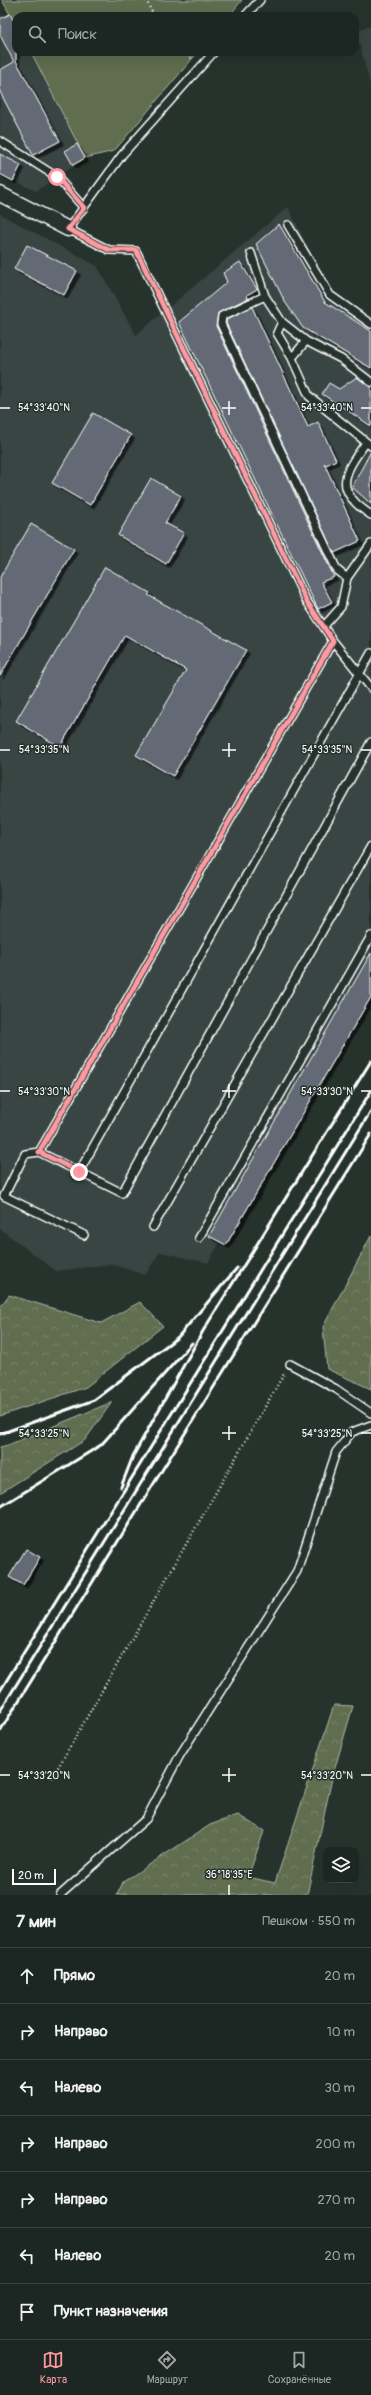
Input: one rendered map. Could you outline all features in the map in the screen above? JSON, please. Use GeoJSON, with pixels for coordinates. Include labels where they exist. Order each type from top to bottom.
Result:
{"type":"FeatureCollection","features":[{"type":"Feature","properties":{"kind":"street"},"geometry":{"type":"LineString","coordinates":[[0,194],[68,229]]}},
{"type":"Feature","properties":{"kind":"lane"},"geometry":{"type":"LineString","coordinates":[[249,12],[260,0]]}},
{"type":"Feature","properties":{"kind":"lane"},"geometry":{"type":"LineString","coordinates":[[210,56],[122,155],[68,229],[109,250],[136,250],[306,600],[333,641],[371,688]]}},
{"type":"Feature","properties":{"kind":"lane"},"geometry":{"type":"LineString","coordinates":[[0,140],[57,177],[84,208]]}},
{"type":"Feature","properties":{"kind":"lane"},"geometry":{"type":"LineString","coordinates":[[288,225],[330,295],[371,324]]}},
{"type":"Feature","properties":{"kind":"lane"},"geometry":{"type":"LineString","coordinates":[[252,253],[265,296],[282,322],[306,341],[341,359],[371,382]]}},
{"type":"Feature","properties":{"kind":"lane"},"geometry":{"type":"LineString","coordinates":[[265,296],[222,316],[221,324],[337,570],[347,578]]}},
{"type":"Feature","properties":{"kind":"lane"},"geometry":{"type":"LineString","coordinates":[[282,322],[277,333],[292,358],[309,396],[368,445],[347,468],[345,488],[354,504],[371,515]]}},
{"type":"Feature","properties":{"kind":"lane"},"geometry":{"type":"LineString","coordinates":[[292,358],[306,341]]}},
{"type":"Feature","properties":{"kind":"lane"},"geometry":{"type":"LineString","coordinates":[[324,626],[342,607],[347,578],[371,544]]}},
{"type":"Feature","properties":{"kind":"lane"},"geometry":{"type":"LineString","coordinates":[[39,1152],[333,641]]}},
{"type":"Feature","properties":{"kind":"lane"},"geometry":{"type":"LineString","coordinates":[[79,1172],[371,653]]}},
{"type":"Feature","properties":{"kind":"lane"},"geometry":{"type":"LineString","coordinates":[[84,1234],[4,1196],[25,1154],[39,1152],[122,1193],[371,742]]}},
{"type":"Feature","properties":{"kind":"lane"},"geometry":{"type":"LineString","coordinates":[[152,1227],[371,846]]}},
{"type":"Feature","properties":{"kind":"lane"},"geometry":{"type":"LineString","coordinates":[[199,1238],[371,936]]}},
{"type":"Feature","properties":{"kind":"lane"},"geometry":{"type":"LineString","coordinates":[[290,1364],[336,1389],[371,1413]]}},
{"type":"Feature","properties":{"kind":"lane"},"geometry":{"type":"LineString","coordinates":[[60,1895],[146,1819],[180,1755],[296,1571],[336,1452],[352,1432],[371,1424]]}},
{"type":"Feature","properties":{"kind":"path"},"geometry":{"type":"LineString","coordinates":[[146,0],[152,12]]}},
{"type":"Feature","properties":{"kind":"path"},"geometry":{"type":"LineString","coordinates":[[52,1778],[290,1364]]}},
{"type":"Feature","properties":{"kind":"shaded area"},"geometry":{"type":"Polygon","coordinates":[[[0,13],[3,18],[10,14],[12,18],[12,56],[33,56],[85,158],[36,191],[0,174],[0,13]]]}},
{"type":"Feature","properties":{"kind":"shaded area"},"geometry":{"type":"Polygon","coordinates":[[[371,26],[371,87],[359,42],[359,30],[371,26]]]}},
{"type":"Feature","properties":{"kind":"shaded area"},"geometry":{"type":"Polygon","coordinates":[[[288,207],[335,302],[371,328],[371,982],[208,1263],[160,1252],[145,1275],[111,1264],[56,1271],[0,1229],[0,214],[97,266],[136,335],[288,207]]]}},
{"type":"Feature","properties":{"kind":"green space"},"geometry":{"type":"Polygon","coordinates":[[[2,0],[242,0],[232,12],[12,12],[12,18],[2,0]]]}},
{"type":"Feature","properties":{"kind":"green space"},"geometry":{"type":"Polygon","coordinates":[[[33,56],[195,56],[114,151],[85,158],[33,56]]]}},
{"type":"Feature","properties":{"kind":"green space"},"geometry":{"type":"Polygon","coordinates":[[[371,1236],[371,1389],[327,1369],[323,1327],[371,1236]]]}},
{"type":"Feature","properties":{"kind":"green space"},"geometry":{"type":"Polygon","coordinates":[[[9,1295],[101,1323],[140,1302],[163,1326],[86,1387],[0,1416],[0,1307],[9,1295]]]}},
{"type":"Feature","properties":{"kind":"green space"},"geometry":{"type":"Polygon","coordinates":[[[112,1402],[85,1440],[0,1493],[0,1447],[112,1402]]]}},
{"type":"Feature","properties":{"kind":"green space"},"geometry":{"type":"Polygon","coordinates":[[[334,1705],[353,1706],[332,1778],[307,1895],[117,1895],[123,1882],[210,1825],[238,1815],[264,1831],[248,1877],[275,1883],[334,1705]]]}},
{"type":"Feature","properties":{"kind":"building"},"geometry":{"type":"Polygon","coordinates":[[[10,14],[12,18],[12,56],[16,56],[16,61],[60,141],[33,155],[0,92],[0,70],[14,62],[0,35],[0,19],[10,14]]]}},
{"type":"Feature","properties":{"kind":"building"},"geometry":{"type":"Polygon","coordinates":[[[77,144],[85,158],[73,165],[65,151],[77,144]]]}},
{"type":"Feature","properties":{"kind":"building"},"geometry":{"type":"Polygon","coordinates":[[[0,154],[21,165],[13,181],[0,174],[0,154]]]}},
{"type":"Feature","properties":{"kind":"building"},"geometry":{"type":"Polygon","coordinates":[[[279,224],[325,302],[371,331],[371,368],[303,328],[285,302],[256,244],[279,224]]]}},
{"type":"Feature","properties":{"kind":"building"},"geometry":{"type":"Polygon","coordinates":[[[27,245],[77,271],[64,295],[14,269],[27,245]]]}},
{"type":"Feature","properties":{"kind":"building"},"geometry":{"type":"Polygon","coordinates":[[[240,262],[257,289],[247,295],[248,298],[218,313],[216,326],[334,577],[321,582],[332,602],[318,609],[179,322],[227,282],[223,273],[240,262]]]}},
{"type":"Feature","properties":{"kind":"building"},"geometry":{"type":"Polygon","coordinates":[[[252,307],[308,427],[318,422],[336,460],[326,465],[324,463],[360,541],[334,553],[226,323],[227,319],[252,307]]]}},
{"type":"Feature","properties":{"kind":"building"},"geometry":{"type":"Polygon","coordinates":[[[357,377],[371,387],[371,426],[322,394],[329,383],[339,389],[357,377]]]}},
{"type":"Feature","properties":{"kind":"building"},"geometry":{"type":"Polygon","coordinates":[[[93,413],[131,435],[90,505],[52,483],[93,413]]]}},
{"type":"Feature","properties":{"kind":"building"},"geometry":{"type":"Polygon","coordinates":[[[371,451],[371,504],[352,487],[371,451]]]}},
{"type":"Feature","properties":{"kind":"building"},"geometry":{"type":"Polygon","coordinates":[[[151,478],[181,496],[165,523],[184,533],[166,564],[118,535],[151,478]]]}},
{"type":"Feature","properties":{"kind":"building"},"geometry":{"type":"Polygon","coordinates":[[[31,524],[74,549],[0,676],[0,577],[31,524]]]}},
{"type":"Feature","properties":{"kind":"building"},"geometry":{"type":"Polygon","coordinates":[[[105,567],[150,593],[148,595],[246,650],[173,776],[136,755],[186,670],[125,635],[60,747],[16,721],[105,567]]]}},
{"type":"Feature","properties":{"kind":"building"},"geometry":{"type":"Polygon","coordinates":[[[371,953],[371,997],[226,1245],[209,1236],[371,953]]]}},
{"type":"Feature","properties":{"kind":"building"},"geometry":{"type":"Polygon","coordinates":[[[26,1549],[40,1557],[23,1585],[9,1577],[26,1549]]]}},
{"type":"Feature","properties":{"kind":"railway"},"geometry":{"type":"LineString","coordinates":[[121,1487],[133,1456],[203,1331],[371,1061]]}},
{"type":"Feature","properties":{"kind":"railway"},"geometry":{"type":"LineString","coordinates":[[0,1691],[371,1091]]}},
{"type":"Feature","properties":{"kind":"railway"},"geometry":{"type":"LineString","coordinates":[[0,1711],[371,1111]]}},
{"type":"Feature","properties":{"kind":"railway"},"geometry":{"type":"LineString","coordinates":[[0,1731],[371,1134]]}},
{"type":"Feature","properties":{"kind":"railway"},"geometry":{"type":"LineString","coordinates":[[0,1434],[94,1400],[178,1337],[237,1268]]}},
{"type":"Feature","properties":{"kind":"railway"},"geometry":{"type":"LineString","coordinates":[[0,1507],[101,1445],[192,1343]]}},
{"type":"Feature","properties":{"kind":"route"},"geometry":{"type":"LineString","coordinates":[[57,177],[84,208],[68,229],[109,250],[136,250],[306,600],[333,641],[39,1152],[79,1172]]}}]}
